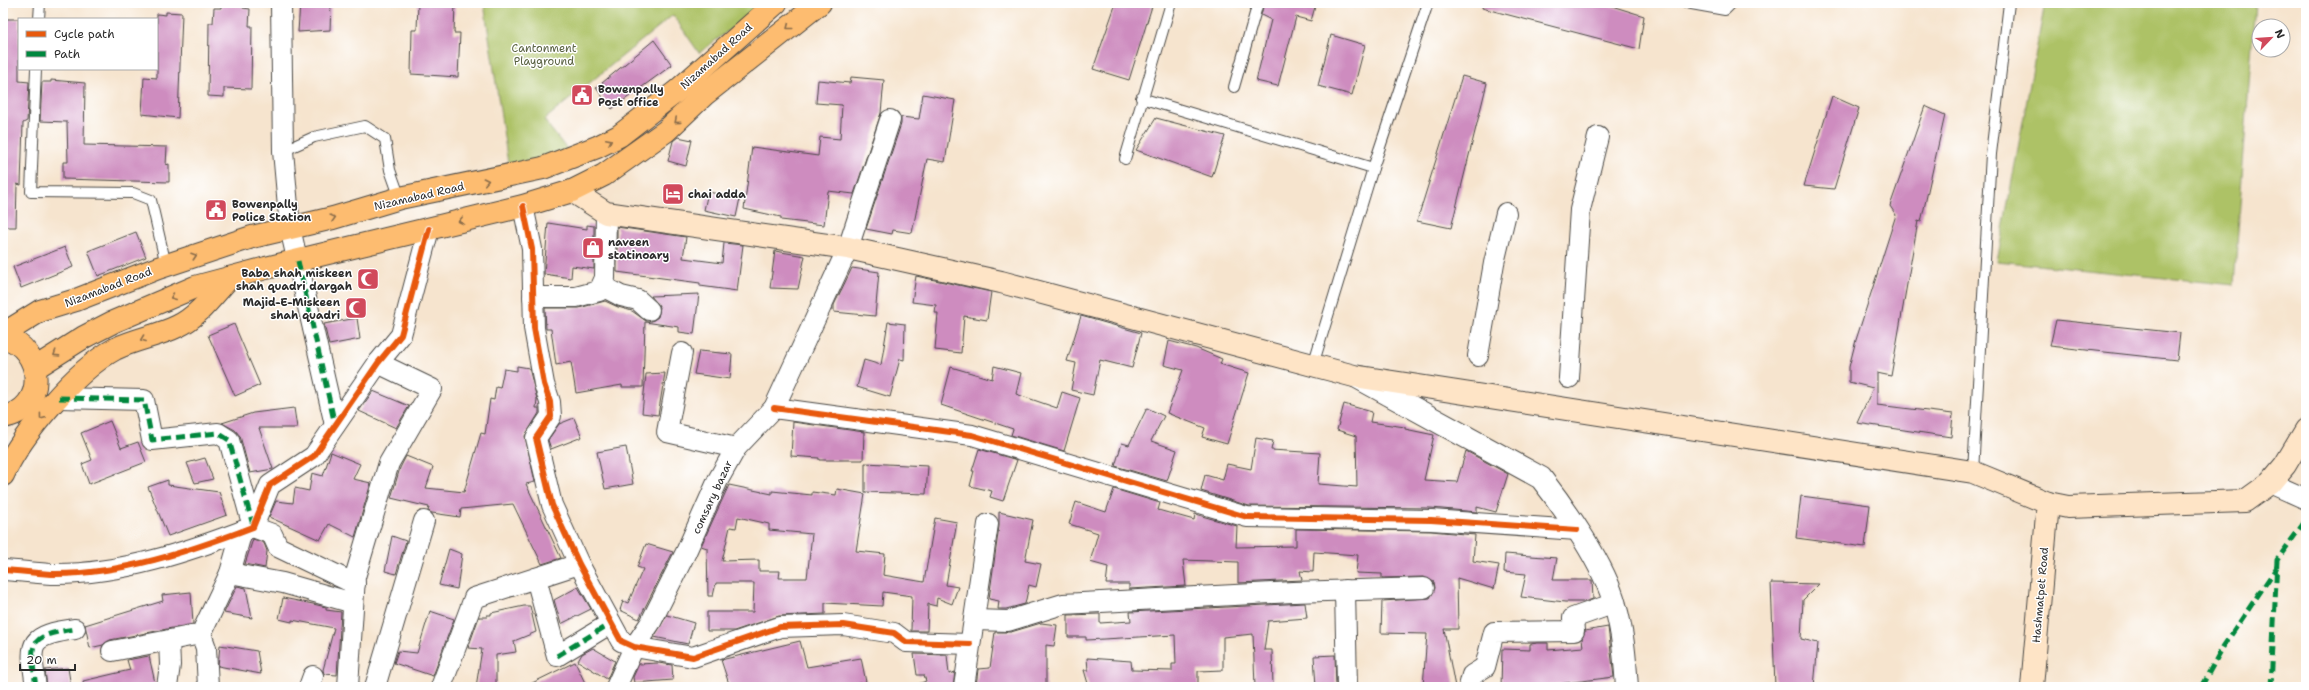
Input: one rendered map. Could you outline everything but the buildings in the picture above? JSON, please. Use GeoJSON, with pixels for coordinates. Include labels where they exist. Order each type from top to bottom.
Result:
{"type":"FeatureCollection","features":[{"type":"Feature","properties":{"kind":"highway","name":"Nizamabad Road"},"geometry":{"type":"LineString","coordinates":[[3,335],[40,311],[76,300],[166,265],[252,237],[333,218],[400,198],[543,168],[619,136],[677,91],[776,3]]}},
{"type":"Feature","properties":{"kind":"highway","name":"Nizamabad Road"},"geometry":{"type":"LineString","coordinates":[[35,368],[84,337],[113,322],[195,287],[523,206],[572,190],[604,176],[666,131],[705,94],[820,3]]}},
{"type":"Feature","properties":{"kind":"highway"},"geometry":{"type":"LineString","coordinates":[[3,475],[27,436],[59,398],[95,362],[116,349],[179,326],[194,315],[230,278]]}},
{"type":"Feature","properties":{"kind":"highway"},"geometry":{"type":"LineString","coordinates":[[3,335],[12,339],[23,347],[31,356],[35,368],[36,380],[33,392],[27,402],[18,411],[3,417]]}},
{"type":"Feature","properties":{"kind":"main road"},"geometry":{"type":"LineString","coordinates":[[572,190],[606,213],[848,248],[1001,282],[1354,376],[1973,472],[2058,505],[2245,501],[2270,484],[2285,465],[2306,430]]}},
{"type":"Feature","properties":{"kind":"main road","name":"Hashmatpet Road"},"geometry":{"type":"LineString","coordinates":[[2032,687],[2058,505]]}},
{"type":"Feature","properties":{"kind":"main road","name":"Hashmatpet Road"},"geometry":{"type":"LineString","coordinates":[[2041,687],[2051,546],[2058,505]]}},
{"type":"Feature","properties":{"kind":"street"},"geometry":{"type":"LineString","coordinates":[[281,3],[283,151],[290,228],[334,425]]}},
{"type":"Feature","properties":{"kind":"street","name":"comsary bazar"},"geometry":{"type":"LineString","coordinates":[[616,687],[634,647],[651,622],[686,552],[718,480],[736,448],[774,408],[848,248],[890,120]]}},
{"type":"Feature","properties":{"kind":"street"},"geometry":{"type":"LineString","coordinates":[[1569,378],[1580,210],[1598,137]]}},
{"type":"Feature","properties":{"kind":"street"},"geometry":{"type":"LineString","coordinates":[[523,206],[532,249],[534,328],[544,384],[550,402],[551,416],[536,438],[552,505],[579,564],[621,641],[634,647],[693,657],[780,627],[844,625],[894,633],[906,642],[970,644]]}},
{"type":"Feature","properties":{"kind":"street"},"geometry":{"type":"LineString","coordinates":[[533,297],[576,296],[599,292],[605,278],[606,213]]}},
{"type":"Feature","properties":{"kind":"street"},"geometry":{"type":"LineString","coordinates":[[1478,356],[1494,263],[1506,213]]}},
{"type":"Feature","properties":{"kind":"street"},"geometry":{"type":"LineString","coordinates":[[208,687],[206,648],[201,634],[230,573],[248,529],[270,484],[314,456],[378,363],[401,335],[429,229]]}},
{"type":"Feature","properties":{"kind":"street"},"geometry":{"type":"LineString","coordinates":[[602,286],[621,296],[638,300],[648,310]]}},
{"type":"Feature","properties":{"kind":"street"},"geometry":{"type":"LineString","coordinates":[[3,320],[40,311]]}},
{"type":"Feature","properties":{"kind":"street"},"geometry":{"type":"LineString","coordinates":[[682,353],[667,432],[736,448]]}},
{"type":"Feature","properties":{"kind":"street"},"geometry":{"type":"LineString","coordinates":[[348,687],[354,594],[389,463],[432,390],[378,363]]}},
{"type":"Feature","properties":{"kind":"street"},"geometry":{"type":"LineString","coordinates":[[1354,376],[1541,478],[1559,501],[1603,575],[1615,603],[1622,633],[1627,687]]}},
{"type":"Feature","properties":{"kind":"street"},"geometry":{"type":"LineString","coordinates":[[59,398],[144,400],[152,440],[194,434],[218,433],[229,440],[248,529]]}},
{"type":"Feature","properties":{"kind":"street"},"geometry":{"type":"LineString","coordinates":[[774,408],[972,435],[1247,517],[1431,520],[1576,530]]}},
{"type":"Feature","properties":{"kind":"street"},"geometry":{"type":"LineString","coordinates":[[2270,484],[2306,498]]}},
{"type":"Feature","properties":{"kind":"street"},"geometry":{"type":"LineString","coordinates":[[375,687],[424,521]]}},
{"type":"Feature","properties":{"kind":"street"},"geometry":{"type":"LineString","coordinates":[[964,687],[988,524]]}},
{"type":"Feature","properties":{"kind":"street"},"geometry":{"type":"LineString","coordinates":[[3,570],[53,574],[101,570],[147,562],[248,529],[272,534],[278,547],[354,594]]}},
{"type":"Feature","properties":{"kind":"street"},"geometry":{"type":"LineString","coordinates":[[442,687],[474,598],[579,564]]}},
{"type":"Feature","properties":{"kind":"street"},"geometry":{"type":"LineString","coordinates":[[230,573],[283,584],[354,594]]}},
{"type":"Feature","properties":{"kind":"street"},"geometry":{"type":"LineString","coordinates":[[536,578],[557,656],[611,623]]}},
{"type":"Feature","properties":{"kind":"street"},"geometry":{"type":"LineString","coordinates":[[974,620],[1008,621],[1063,604],[1345,590],[1424,588]]}},
{"type":"Feature","properties":{"kind":"street"},"geometry":{"type":"LineString","coordinates":[[1345,590],[1347,687]]}},
{"type":"Feature","properties":{"kind":"street"},"geometry":{"type":"LineString","coordinates":[[1469,687],[1472,675],[1484,667],[1494,632],[1574,631],[1573,618],[1615,603]]}},
{"type":"Feature","properties":{"kind":"street"},"geometry":{"type":"LineString","coordinates":[[36,687],[32,652],[36,641],[52,632],[75,629]]}},
{"type":"Feature","properties":{"kind":"street"},"geometry":{"type":"LineString","coordinates":[[112,651],[201,634]]}},
{"type":"Feature","properties":{"kind":"street"},"geometry":{"type":"LineString","coordinates":[[167,687],[170,665],[169,640]]}},
{"type":"Feature","properties":{"kind":"lane"},"geometry":{"type":"LineString","coordinates":[[39,18],[40,3]]}},
{"type":"Feature","properties":{"kind":"lane"},"geometry":{"type":"LineString","coordinates":[[1125,159],[1141,98],[1171,3]]}},
{"type":"Feature","properties":{"kind":"lane"},"geometry":{"type":"LineString","coordinates":[[1234,87],[1258,3]]}},
{"type":"Feature","properties":{"kind":"lane"},"geometry":{"type":"LineString","coordinates":[[1313,365],[1374,168],[1428,3]]}},
{"type":"Feature","properties":{"kind":"lane"},"geometry":{"type":"LineString","coordinates":[[1686,3],[1725,10],[1732,3]]}},
{"type":"Feature","properties":{"kind":"lane"},"geometry":{"type":"LineString","coordinates":[[1973,472],[1991,154],[2009,3]]}},
{"type":"Feature","properties":{"kind":"lane"},"geometry":{"type":"LineString","coordinates":[[36,70],[31,192],[133,193],[152,200],[166,265]]}},
{"type":"Feature","properties":{"kind":"lane"},"geometry":{"type":"LineString","coordinates":[[1141,98],[1374,168]]}},
{"type":"Feature","properties":{"kind":"lane"},"geometry":{"type":"LineString","coordinates":[[283,151],[314,136],[365,126],[385,139],[390,170],[400,198]]}},
{"type":"Feature","properties":{"kind":"green space","name":"Cantonment Playground"},"geometry":{"type":"Polygon","coordinates":[[[484,3],[765,3],[699,53],[673,15],[544,120],[573,157],[510,177],[484,3]]]}},
{"type":"Feature","properties":{"kind":"green space"},"geometry":{"type":"Polygon","coordinates":[[[2045,3],[2255,3],[2254,18],[2251,18],[2251,57],[2234,285],[1997,261],[2045,3]]]}},
{"type":"Feature","properties":{"kind":"marked path"},"geometry":{"type":"LineString","coordinates":[[298,261],[335,425]]}},
{"type":"Feature","properties":{"kind":"marked path"},"geometry":{"type":"LineString","coordinates":[[59,398],[144,400],[152,440],[218,433],[229,440],[253,525]]}},
{"type":"Feature","properties":{"kind":"marked path"},"geometry":{"type":"LineString","coordinates":[[2271,687],[2277,560],[2306,520]]}},
{"type":"Feature","properties":{"kind":"marked path"},"geometry":{"type":"LineString","coordinates":[[2201,687],[2223,647],[2277,567]]}},
{"type":"Feature","properties":{"kind":"marked path"},"geometry":{"type":"LineString","coordinates":[[557,656],[611,623]]}},
{"type":"Feature","properties":{"kind":"marked path"},"geometry":{"type":"LineString","coordinates":[[36,687],[33,660],[35,644],[47,635],[75,629]]}},
{"type":"Feature","properties":{"kind":"cycle path"},"geometry":{"type":"LineString","coordinates":[[523,206],[532,249],[534,328],[544,384],[550,402],[551,416],[536,438],[552,505],[579,564],[621,641],[634,647],[693,657],[780,627],[843,625],[894,633],[906,642],[970,644]]}},
{"type":"Feature","properties":{"kind":"cycle path"},"geometry":{"type":"LineString","coordinates":[[3,570],[52,574],[78,573],[129,566],[180,553],[253,527],[270,485],[314,456],[378,363],[401,335],[429,229]]}},
{"type":"Feature","properties":{"kind":"cycle path"},"geometry":{"type":"LineString","coordinates":[[774,408],[972,435],[1247,517],[1431,520],[1577,530]]}},
{"type":"Feature","properties":{"kind":"place","name":"Bowenpally Post office"},"geometry":{"type":"Point","coordinates":[582,95]}},
{"type":"Feature","properties":{"kind":"place","name":"chai adda"},"geometry":{"type":"Point","coordinates":[673,194]}},
{"type":"Feature","properties":{"kind":"place","name":"Bowenpally Police Station"},"geometry":{"type":"Point","coordinates":[216,210]}},
{"type":"Feature","properties":{"kind":"place","name":"naveen statinoary"},"geometry":{"type":"Point","coordinates":[593,248]}},
{"type":"Feature","properties":{"kind":"place","name":"Baba shah miskeen shah quadri dargah"},"geometry":{"type":"Point","coordinates":[368,279]}},
{"type":"Feature","properties":{"kind":"place","name":"Majid-E-Miskeen shah quadri"},"geometry":{"type":"Point","coordinates":[356,308]}}]}
